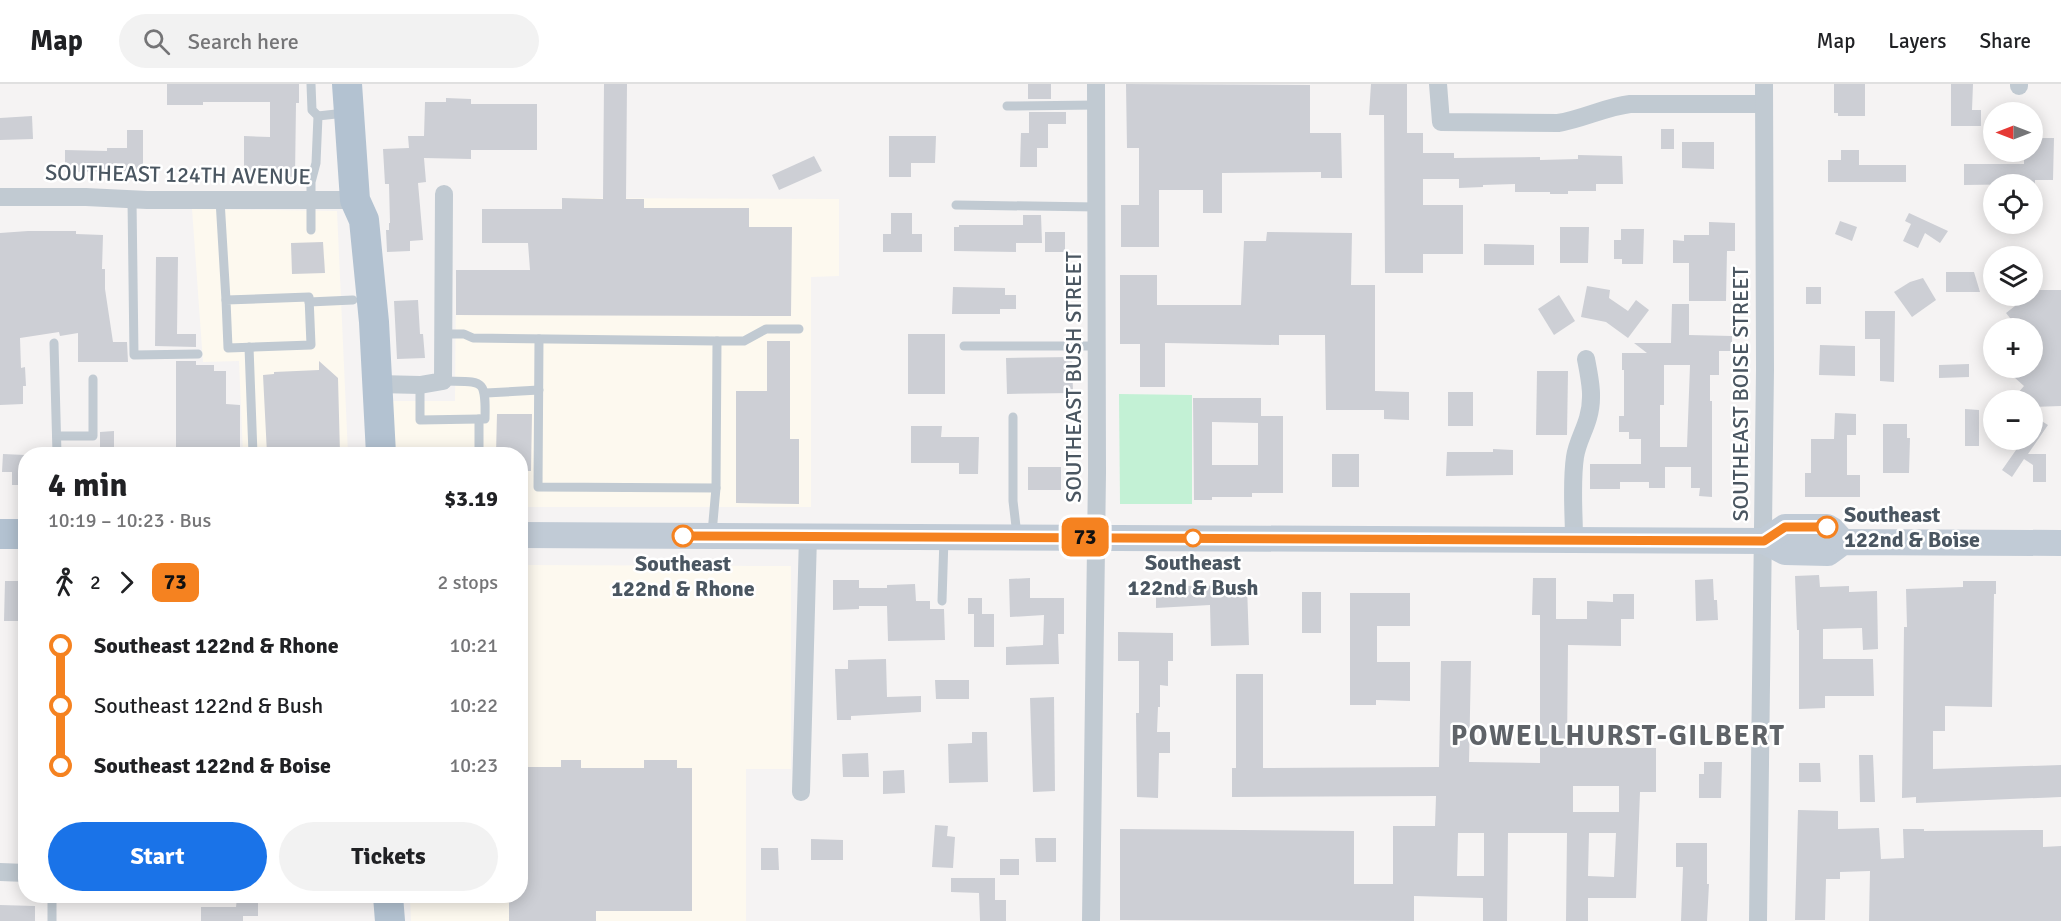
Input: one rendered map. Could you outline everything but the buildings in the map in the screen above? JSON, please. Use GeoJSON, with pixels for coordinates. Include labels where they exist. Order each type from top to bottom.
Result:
{"type":"FeatureCollection","features":[{"type":"Feature","properties":{"kind":"main road"},"geometry":{"type":"LineString","coordinates":[[348,98],[355,200],[348,224],[362,447]]}},
{"type":"Feature","properties":{"kind":"main road"},"geometry":{"type":"LineString","coordinates":[[355,200],[364,220],[374,322],[381,447]]}},
{"type":"Feature","properties":{"kind":"main road"},"geometry":{"type":"LineString","coordinates":[[528,535],[1764,541],[1785,527],[1827,527],[1843,542],[2061,543]]}},
{"type":"Feature","properties":{"kind":"main road"},"geometry":{"type":"LineString","coordinates":[[0,534],[18,534]]}},
{"type":"Feature","properties":{"kind":"main road"},"geometry":{"type":"LineString","coordinates":[[389,903],[390,921]]}},
{"type":"Feature","properties":{"kind":"street","name":"SOUTHEAST BUSH STREET"},"geometry":{"type":"LineString","coordinates":[[1091,921],[1097,537],[1096,84]]}},
{"type":"Feature","properties":{"kind":"street"},"geometry":{"type":"LineString","coordinates":[[1438,84],[1441,123],[1558,123],[1630,104],[1764,104]]}},
{"type":"Feature","properties":{"kind":"street","name":"SOUTHEAST BOISE STREET"},"geometry":{"type":"LineString","coordinates":[[1758,921],[1764,541],[1764,84]]}},
{"type":"Feature","properties":{"kind":"street"},"geometry":{"type":"LineString","coordinates":[[378,384],[420,385],[443,381],[444,194]]}},
{"type":"Feature","properties":{"kind":"street","name":"SOUTHEAST 124TH AVENUE"},"geometry":{"type":"LineString","coordinates":[[0,196],[86,196],[132,200],[355,200]]}},
{"type":"Feature","properties":{"kind":"street"},"geometry":{"type":"LineString","coordinates":[[1574,540],[1574,462],[1576,448],[1591,403],[1591,387],[1586,359]]}},
{"type":"Feature","properties":{"kind":"street"},"geometry":{"type":"LineString","coordinates":[[801,792],[807,536]]}},
{"type":"Feature","properties":{"kind":"street"},"geometry":{"type":"LineString","coordinates":[[0,872],[18,873]]}},
{"type":"Feature","properties":{"kind":"lane"},"geometry":{"type":"LineString","coordinates":[[311,230],[311,182],[316,163],[318,116],[312,110],[312,84]]}},
{"type":"Feature","properties":{"kind":"lane"},"geometry":{"type":"LineString","coordinates":[[318,116],[348,98]]}},
{"type":"Feature","properties":{"kind":"lane"},"geometry":{"type":"LineString","coordinates":[[1007,106],[1096,105]]}},
{"type":"Feature","properties":{"kind":"lane"},"geometry":{"type":"LineString","coordinates":[[132,200],[134,355],[198,354]]}},
{"type":"Feature","properties":{"kind":"lane"},"geometry":{"type":"LineString","coordinates":[[220,200],[228,348],[311,345],[309,297],[226,300]]}},
{"type":"Feature","properties":{"kind":"lane"},"geometry":{"type":"LineString","coordinates":[[956,206],[1097,207]]}},
{"type":"Feature","properties":{"kind":"lane"},"geometry":{"type":"LineString","coordinates":[[309,302],[353,300]]}},
{"type":"Feature","properties":{"kind":"lane"},"geometry":{"type":"LineString","coordinates":[[444,334],[464,334],[473,338],[744,341],[766,329],[799,329]]}},
{"type":"Feature","properties":{"kind":"lane"},"geometry":{"type":"LineString","coordinates":[[539,339],[538,487],[716,488]]}},
{"type":"Feature","properties":{"kind":"lane"},"geometry":{"type":"LineString","coordinates":[[712,536],[716,488],[717,341]]}},
{"type":"Feature","properties":{"kind":"lane"},"geometry":{"type":"LineString","coordinates":[[54,343],[57,447]]}},
{"type":"Feature","properties":{"kind":"lane"},"geometry":{"type":"LineString","coordinates":[[964,346],[1097,346]]}},
{"type":"Feature","properties":{"kind":"lane"},"geometry":{"type":"LineString","coordinates":[[249,347],[253,447]]}},
{"type":"Feature","properties":{"kind":"lane"},"geometry":{"type":"LineString","coordinates":[[57,436],[93,436],[93,380]]}},
{"type":"Feature","properties":{"kind":"lane"},"geometry":{"type":"LineString","coordinates":[[420,385],[420,420],[485,420],[486,393],[481,386],[474,382],[443,381]]}},
{"type":"Feature","properties":{"kind":"lane"},"geometry":{"type":"LineString","coordinates":[[486,393],[539,390]]}},
{"type":"Feature","properties":{"kind":"lane"},"geometry":{"type":"LineString","coordinates":[[1013,417],[1013,501],[1018,537]]}},
{"type":"Feature","properties":{"kind":"lane"},"geometry":{"type":"LineString","coordinates":[[479,419],[479,447]]}},
{"type":"Feature","properties":{"kind":"lane"},"geometry":{"type":"LineString","coordinates":[[942,601],[944,537]]}},
{"type":"Feature","properties":{"kind":"lane"},"geometry":{"type":"LineString","coordinates":[[52,903],[52,921]]}},
{"type":"Feature","properties":{"kind":"shaded area"},"geometry":{"type":"Polygon","coordinates":[[[562,198],[839,199],[839,276],[811,277],[811,507],[528,507],[528,447],[390,447],[387,401],[455,401],[456,270],[561,270],[562,198]]]}},
{"type":"Feature","properties":{"kind":"shaded area"},"geometry":{"type":"Polygon","coordinates":[[[192,209],[337,211],[348,447],[243,447],[239,361],[203,362],[192,209]]]}},
{"type":"Feature","properties":{"kind":"shaded area"},"geometry":{"type":"Polygon","coordinates":[[[528,565],[791,566],[791,769],[746,769],[746,921],[411,921],[410,903],[528,903],[528,565]]]}},
{"type":"Feature","properties":{"kind":"green space"},"geometry":{"type":"Polygon","coordinates":[[[1119,394],[1192,395],[1192,504],[1120,504],[1119,394]]]}},
{"type":"Feature","properties":{"kind":"bus line","name":"73"},"geometry":{"type":"LineString","coordinates":[[683,536],[1764,541],[1785,527],[1827,527]]}},
{"type":"Feature","properties":{"kind":"place","name":"Southeast 122nd & Boise"},"geometry":{"type":"Point","coordinates":[1827,527]}},
{"type":"Feature","properties":{"kind":"place","name":"Southeast 122nd & Rhone"},"geometry":{"type":"Point","coordinates":[683,536]}},
{"type":"Feature","properties":{"kind":"place","name":"Southeast 122nd & Bush"},"geometry":{"type":"Point","coordinates":[1193,538]}},
{"type":"Feature","properties":{"kind":"district","name":"POWELLHURST-GILBERT"},"geometry":{"type":"Point","coordinates":[1618,735]}}]}
